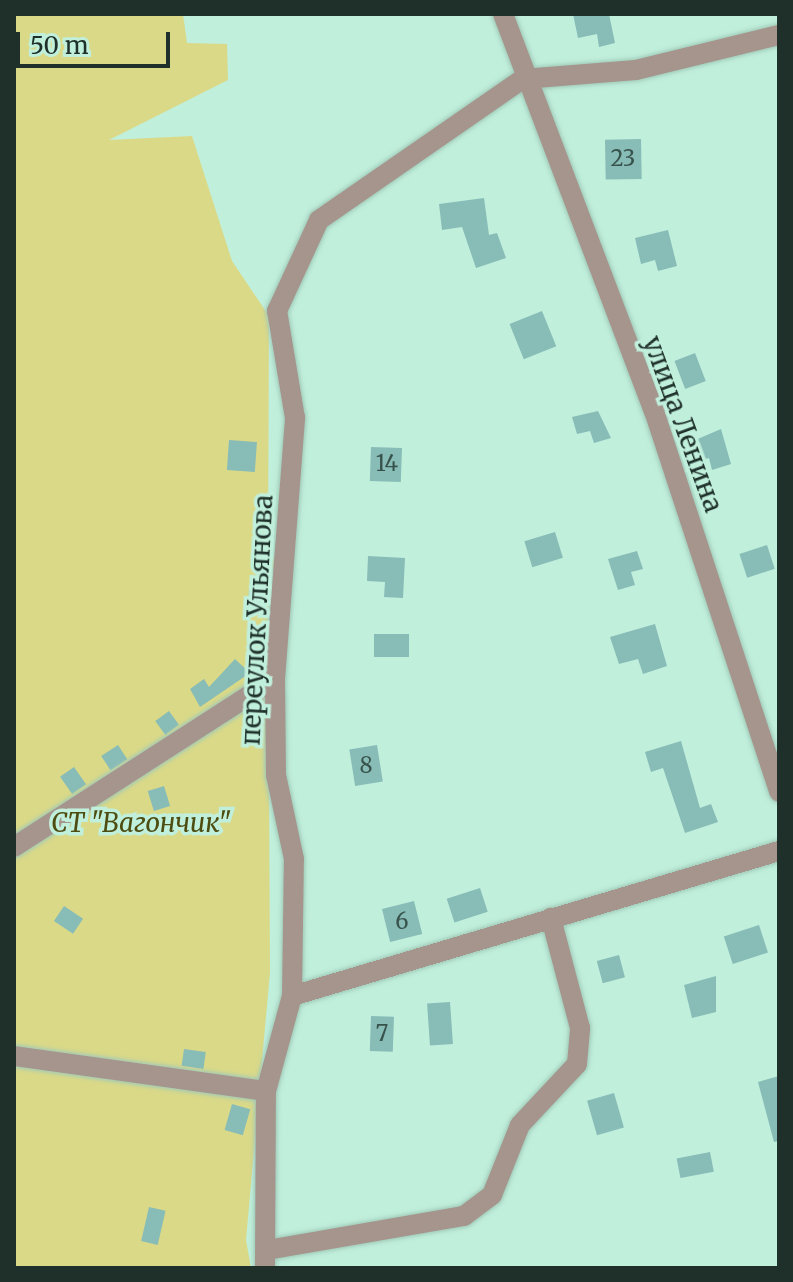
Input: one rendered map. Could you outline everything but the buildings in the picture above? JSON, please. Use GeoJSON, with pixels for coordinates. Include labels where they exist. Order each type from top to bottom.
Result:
{"type":"FeatureCollection","features":[{"type":"Feature","properties":{"kind":"street","name":"улица Ленина"},"geometry":{"type":"LineString","coordinates":[[503,14],[523,79],[654,411],[779,792]]}},
{"type":"Feature","properties":{"kind":"street"},"geometry":{"type":"LineString","coordinates":[[523,79],[636,70],[778,41]]}},
{"type":"Feature","properties":{"kind":"street","name":"переулок Ульянова"},"geometry":{"type":"LineString","coordinates":[[266,1259],[266,1091],[292,996],[294,859],[276,775],[275,679],[295,418],[277,311],[319,220],[523,79]]}},
{"type":"Feature","properties":{"kind":"street"},"geometry":{"type":"LineString","coordinates":[[14,847],[275,679]]}},
{"type":"Feature","properties":{"kind":"street"},"geometry":{"type":"LineString","coordinates":[[292,996],[779,851]]}},
{"type":"Feature","properties":{"kind":"street"},"geometry":{"type":"LineString","coordinates":[[266,1259],[464,1216],[492,1195],[520,1125],[577,1064],[580,1028],[551,918]]}},
{"type":"Feature","properties":{"kind":"street"},"geometry":{"type":"LineString","coordinates":[[14,1056],[266,1091]]}},
{"type":"Feature","properties":{"kind":"green space","name":"СТ \"Вагончик\""},"geometry":{"type":"Polygon","coordinates":[[[14,14],[183,14],[187,43],[227,44],[228,80],[109,140],[192,136],[232,261],[269,316],[268,557],[278,559],[268,579],[270,972],[246,1240],[251,1268],[14,1268],[14,14]]]}}]}
